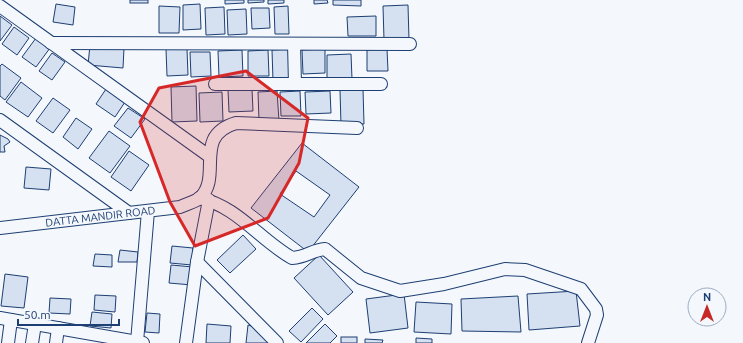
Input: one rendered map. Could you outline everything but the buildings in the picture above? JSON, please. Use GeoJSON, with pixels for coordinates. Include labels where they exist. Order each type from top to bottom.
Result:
{"type":"FeatureCollection","features":[{"type":"Feature","properties":{"kind":"street"},"geometry":{"type":"LineString","coordinates":[[0,6],[209,156]]}},
{"type":"Feature","properties":{"kind":"street"},"geometry":{"type":"LineString","coordinates":[[52,43],[410,44]]}},
{"type":"Feature","properties":{"kind":"street"},"geometry":{"type":"LineString","coordinates":[[294,44],[295,84]]}},
{"type":"Feature","properties":{"kind":"street"},"geometry":{"type":"LineString","coordinates":[[215,84],[381,84]]}},
{"type":"Feature","properties":{"kind":"street"},"geometry":{"type":"LineString","coordinates":[[0,120],[129,213]]}},
{"type":"Feature","properties":{"kind":"street"},"geometry":{"type":"LineString","coordinates":[[186,343],[197,262],[204,192],[210,178],[209,156],[215,136],[225,126],[236,124],[357,128]]}},
{"type":"Feature","properties":{"kind":"street"},"geometry":{"type":"LineString","coordinates":[[204,199],[238,216],[292,258],[303,257],[325,249],[361,278],[400,290],[444,284],[505,269],[525,270],[581,289],[596,309],[597,315],[588,343]]}},
{"type":"Feature","properties":{"kind":"street","name":"DATTA MANDIR ROAD"},"geometry":{"type":"LineString","coordinates":[[0,228],[180,207],[204,199]]}},
{"type":"Feature","properties":{"kind":"street"},"geometry":{"type":"LineString","coordinates":[[8,343],[6,319],[58,328],[102,339],[140,342],[148,211]]}},
{"type":"Feature","properties":{"kind":"street"},"geometry":{"type":"LineString","coordinates":[[197,262],[276,342]]}},
{"type":"Feature","properties":{"kind":"street"},"geometry":{"type":"LineString","coordinates":[[32,343],[35,324]]}},
{"type":"Feature","properties":{"kind":"street"},"geometry":{"type":"LineString","coordinates":[[56,343],[58,328]]}},
{"type":"Feature","properties":{"kind":"highlighted area"},"geometry":{"type":"Polygon","coordinates":[[[246,71],[308,118],[299,163],[268,218],[195,246],[170,202],[140,122],[159,88],[246,71]]]}}]}
